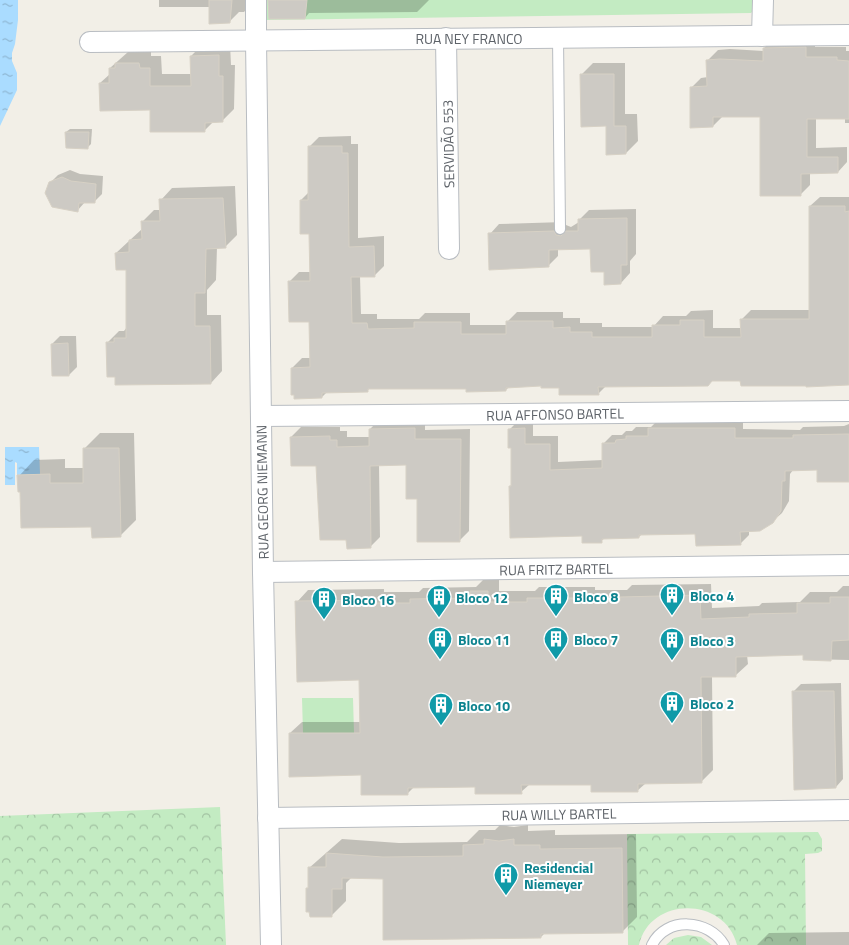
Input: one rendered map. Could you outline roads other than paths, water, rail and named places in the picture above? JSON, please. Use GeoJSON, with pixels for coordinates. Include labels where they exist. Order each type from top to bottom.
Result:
{"type":"FeatureCollection","features":[{"type":"Feature","properties":{"kind":"street","name":"RUA GEORG NIEMANN"},"geometry":{"type":"LineString","coordinates":[[256,0],[263,572],[271,945]]}},
{"type":"Feature","properties":{"kind":"street"},"geometry":{"type":"LineString","coordinates":[[762,36],[763,0]]}},
{"type":"Feature","properties":{"kind":"street","name":"RUA NEY FRANCO"},"geometry":{"type":"LineString","coordinates":[[90,42],[849,35]]}},
{"type":"Feature","properties":{"kind":"street","name":"SERVIDÃO 553"},"geometry":{"type":"LineString","coordinates":[[446,38],[449,249]]}},
{"type":"Feature","properties":{"kind":"street","name":"RUA AFFONSO BARTEL"},"geometry":{"type":"LineString","coordinates":[[261,416],[849,411]]}},
{"type":"Feature","properties":{"kind":"street","name":"RUA FRITZ BARTEL"},"geometry":{"type":"LineString","coordinates":[[263,572],[849,565]]}},
{"type":"Feature","properties":{"kind":"street","name":"RUA WILLY BARTEL"},"geometry":{"type":"LineString","coordinates":[[268,818],[849,810]]}},
{"type":"Feature","properties":{"kind":"lane"},"geometry":{"type":"LineString","coordinates":[[558,37],[560,229]]}},
{"type":"Feature","properties":{"kind":"lane"},"geometry":{"type":"LineString","coordinates":[[652,945],[669,928],[688,924],[706,927],[720,937],[724,945]]}},
{"type":"Feature","properties":{"kind":"water"},"geometry":{"type":"Polygon","coordinates":[[[0,0],[18,0],[18,20],[12,53],[12,61],[17,73],[17,90],[0,126],[0,0]]]}},
{"type":"Feature","properties":{"kind":"water"},"geometry":{"type":"Polygon","coordinates":[[[5,447],[39,447],[40,474],[17,475],[17,463],[15,462],[15,485],[5,485],[5,447]]]}},
{"type":"Feature","properties":{"kind":"place","name":"Bloco 4"},"geometry":{"type":"Point","coordinates":[672,616]}},
{"type":"Feature","properties":{"kind":"place","name":"Bloco 8"},"geometry":{"type":"Point","coordinates":[556,617]}},
{"type":"Feature","properties":{"kind":"place","name":"Bloco 12"},"geometry":{"type":"Point","coordinates":[439,618]}},
{"type":"Feature","properties":{"kind":"place","name":"Bloco 16"},"geometry":{"type":"Point","coordinates":[324,620]}},
{"type":"Feature","properties":{"kind":"place","name":"Bloco 11"},"geometry":{"type":"Point","coordinates":[440,660]}},
{"type":"Feature","properties":{"kind":"place","name":"Bloco 7"},"geometry":{"type":"Point","coordinates":[556,660]}},
{"type":"Feature","properties":{"kind":"place","name":"Bloco 3"},"geometry":{"type":"Point","coordinates":[672,661]}},
{"type":"Feature","properties":{"kind":"place","name":"Bloco 2"},"geometry":{"type":"Point","coordinates":[672,724]}},
{"type":"Feature","properties":{"kind":"place","name":"Bloco 10"},"geometry":{"type":"Point","coordinates":[441,726]}},
{"type":"Feature","properties":{"kind":"place","name":"Residencial Niemeyer"},"geometry":{"type":"Point","coordinates":[506,896]}}]}
